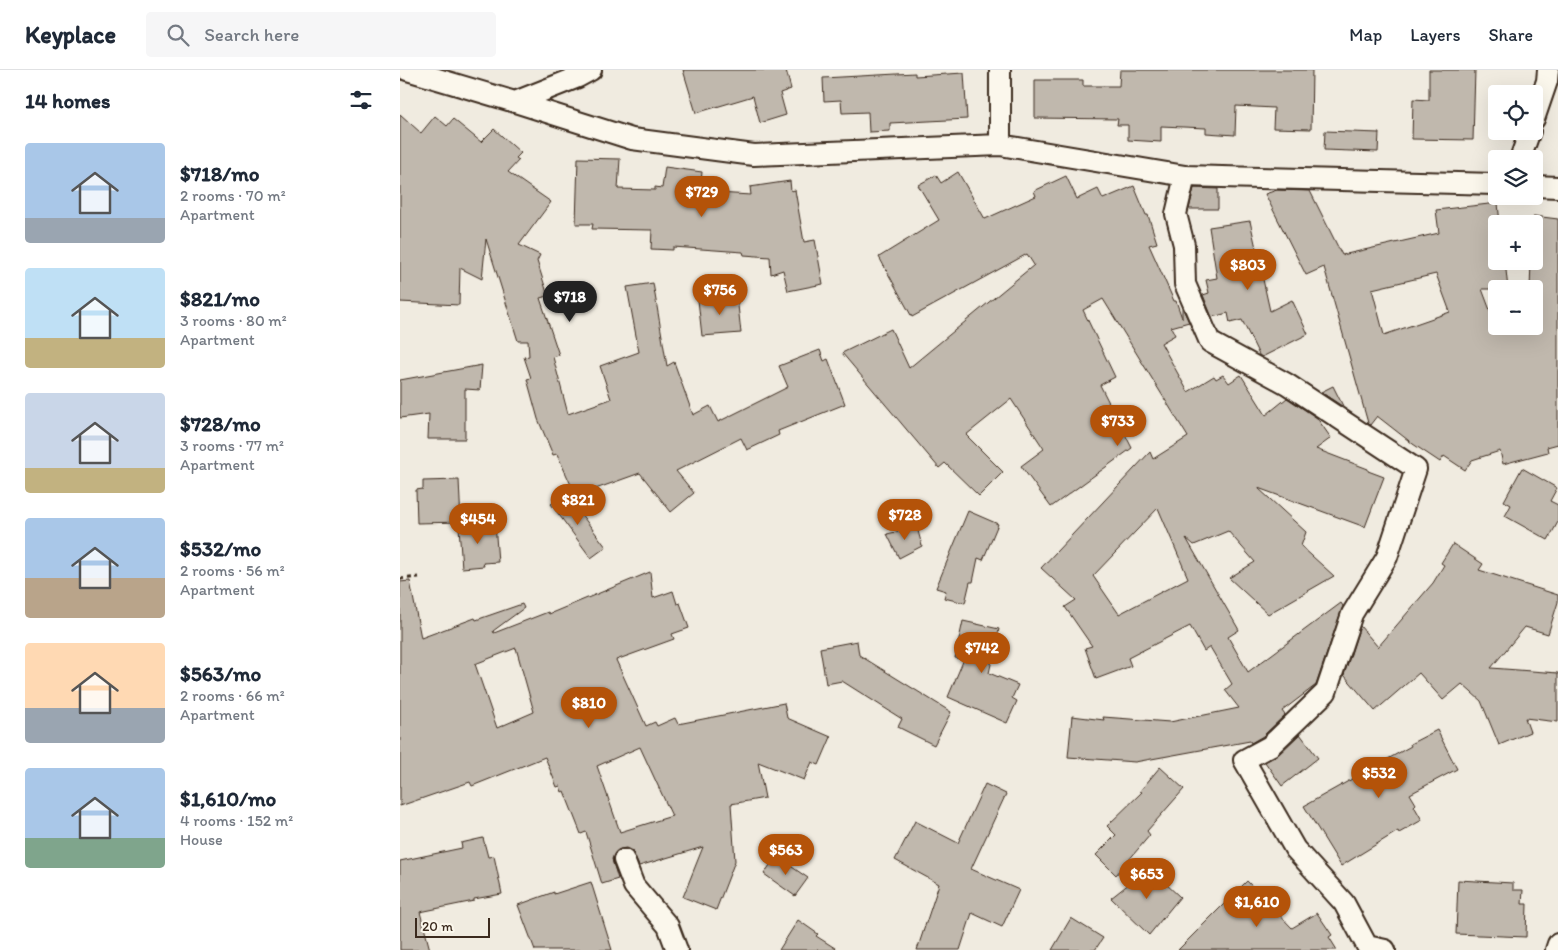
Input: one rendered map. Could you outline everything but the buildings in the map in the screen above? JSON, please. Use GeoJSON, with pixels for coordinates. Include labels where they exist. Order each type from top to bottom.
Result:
{"type":"FeatureCollection","features":[{"type":"Feature","properties":{"kind":"street"},"geometry":{"type":"LineString","coordinates":[[407,70],[632,139],[754,155],[1000,145],[1185,176],[1488,184]]}},
{"type":"Feature","properties":{"kind":"street"},"geometry":{"type":"LineString","coordinates":[[515,102],[591,70]]}},
{"type":"Feature","properties":{"kind":"street"},"geometry":{"type":"LineString","coordinates":[[1000,70],[1000,145]]}},
{"type":"Feature","properties":{"kind":"street"},"geometry":{"type":"LineString","coordinates":[[1543,93],[1548,70]]}},
{"type":"Feature","properties":{"kind":"street"},"geometry":{"type":"LineString","coordinates":[[1185,176],[1176,214],[1184,245],[1185,284],[1210,342],[1287,384],[1416,469],[1387,557],[1352,614],[1326,692],[1270,746],[1244,760],[1295,849],[1344,904],[1372,949]]}},
{"type":"Feature","properties":{"kind":"street"},"geometry":{"type":"LineString","coordinates":[[1543,186],[1558,187]]}},
{"type":"Feature","properties":{"kind":"street"},"geometry":{"type":"LineString","coordinates":[[624,860],[634,886],[668,926],[677,950]]}},
{"type":"Feature","properties":{"kind":"street"},"geometry":{"type":"LineString","coordinates":[[1556,950],[1558,944]]}},
{"type":"Feature","properties":{"kind":"path"},"geometry":{"type":"LineString","coordinates":[[400,579],[419,577]]}}]}
